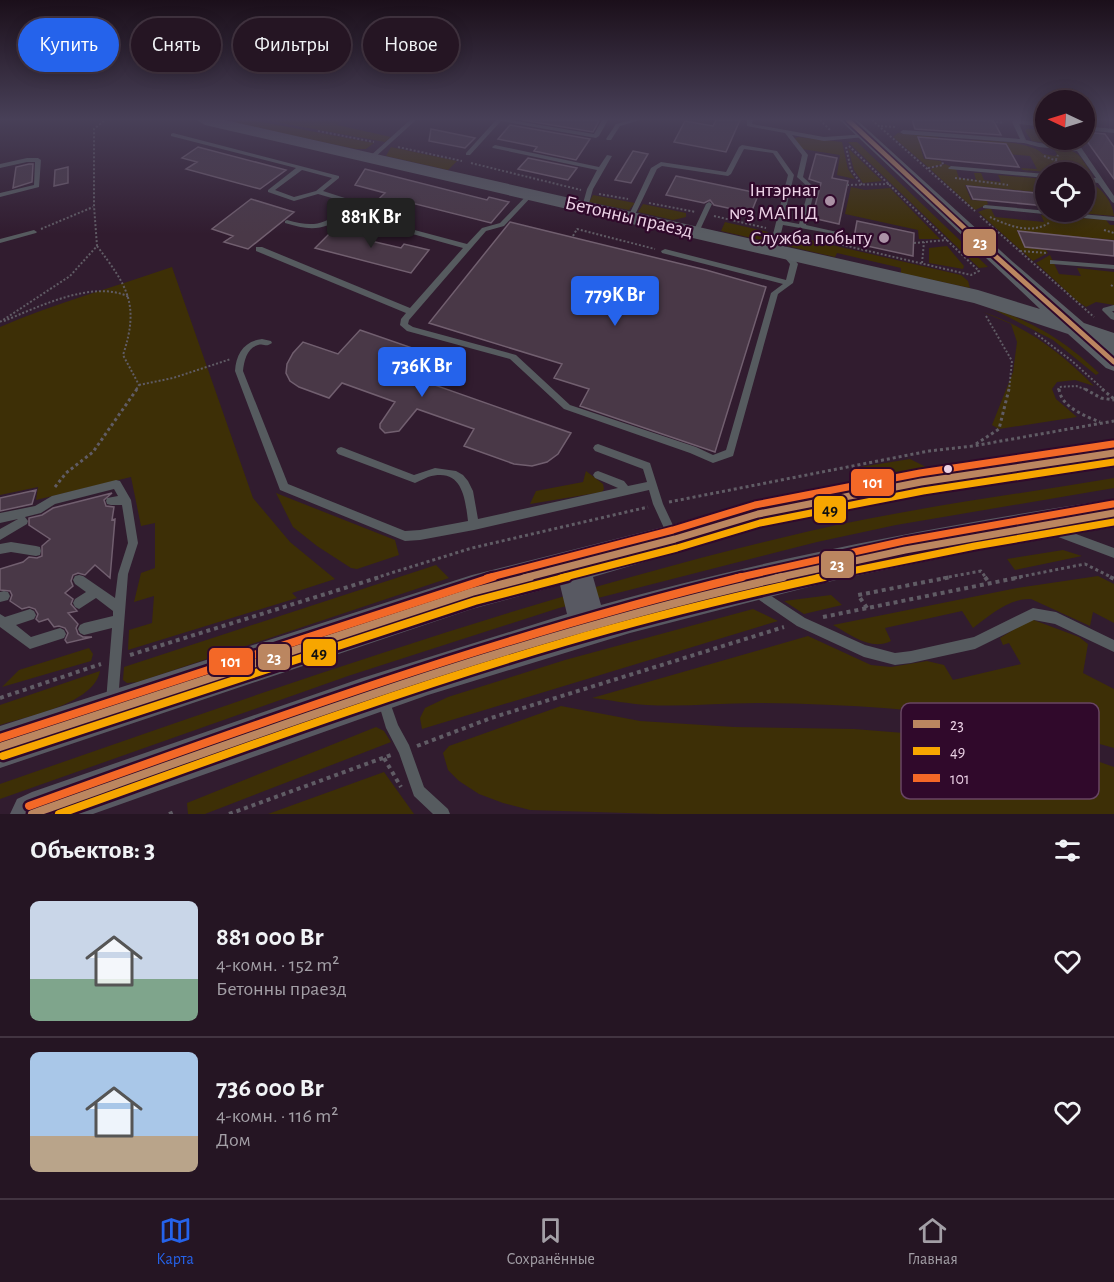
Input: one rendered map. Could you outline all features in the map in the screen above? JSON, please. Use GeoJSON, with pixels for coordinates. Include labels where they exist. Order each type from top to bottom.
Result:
{"type":"FeatureCollection","features":[{"type":"Feature","properties":{"kind":"main road"},"geometry":{"type":"LineString","coordinates":[[0,747],[472,592],[758,514],[823,500],[1114,453]]}},
{"type":"Feature","properties":{"kind":"main road"},"geometry":{"type":"LineString","coordinates":[[32,814],[424,676],[576,630],[747,584],[857,560],[1035,525],[1114,513]]}},
{"type":"Feature","properties":{"kind":"main road"},"geometry":{"type":"LineString","coordinates":[[573,565],[576,630]]}},
{"type":"Feature","properties":{"kind":"street","name":"Бетонны праезд"},"geometry":{"type":"LineString","coordinates":[[372,158],[531,194],[588,199],[635,209],[696,232],[779,251],[984,308],[1051,320]]}},
{"type":"Feature","properties":{"kind":"street"},"geometry":{"type":"LineString","coordinates":[[901,158],[1013,259],[1113,357]]}},
{"type":"Feature","properties":{"kind":"street"},"geometry":{"type":"LineString","coordinates":[[984,308],[1001,292],[1013,259]]}},
{"type":"Feature","properties":{"kind":"street"},"geometry":{"type":"LineString","coordinates":[[1013,259],[1051,320],[1085,332],[1113,357]]}},
{"type":"Feature","properties":{"kind":"lane"},"geometry":{"type":"LineString","coordinates":[[261,158],[337,177],[318,192],[294,199],[270,191],[300,168]]}},
{"type":"Feature","properties":{"kind":"lane"},"geometry":{"type":"LineString","coordinates":[[548,158],[601,169]]}},
{"type":"Feature","properties":{"kind":"lane"},"geometry":{"type":"LineString","coordinates":[[588,199],[590,189],[608,158]]}},
{"type":"Feature","properties":{"kind":"lane"},"geometry":{"type":"LineString","coordinates":[[635,209],[654,168],[661,164],[728,174],[736,158]]}},
{"type":"Feature","properties":{"kind":"lane"},"geometry":{"type":"LineString","coordinates":[[531,194],[502,225],[484,229],[411,312],[404,325],[410,329],[513,357],[567,407],[712,459],[730,453],[774,292],[789,282],[794,264],[779,251],[777,231],[791,175],[779,158]]}},
{"type":"Feature","properties":{"kind":"lane"},"geometry":{"type":"LineString","coordinates":[[802,227],[812,188],[800,177],[804,158]]}},
{"type":"Feature","properties":{"kind":"lane"},"geometry":{"type":"LineString","coordinates":[[1085,158],[1114,201]]}},
{"type":"Feature","properties":{"kind":"lane"},"geometry":{"type":"LineString","coordinates":[[0,166],[38,160],[38,186],[0,195]]}},
{"type":"Feature","properties":{"kind":"lane"},"geometry":{"type":"LineString","coordinates":[[951,168],[1035,175]]}},
{"type":"Feature","properties":{"kind":"lane"},"geometry":{"type":"LineString","coordinates":[[1095,180],[1101,181]]}},
{"type":"Feature","properties":{"kind":"lane"},"geometry":{"type":"LineString","coordinates":[[286,222],[308,228],[332,223],[343,213],[346,200],[318,192]]}},
{"type":"Feature","properties":{"kind":"lane"},"geometry":{"type":"LineString","coordinates":[[696,232],[708,204]]}},
{"type":"Feature","properties":{"kind":"lane"},"geometry":{"type":"LineString","coordinates":[[984,209],[1035,212]]}},
{"type":"Feature","properties":{"kind":"lane"},"geometry":{"type":"LineString","coordinates":[[343,213],[468,247]]}},
{"type":"Feature","properties":{"kind":"lane"},"geometry":{"type":"LineString","coordinates":[[1095,217],[1114,219]]}},
{"type":"Feature","properties":{"kind":"lane"},"geometry":{"type":"LineString","coordinates":[[780,222],[844,235]]}},
{"type":"Feature","properties":{"kind":"lane"},"geometry":{"type":"LineString","coordinates":[[0,241],[34,232]]}},
{"type":"Feature","properties":{"kind":"lane"},"geometry":{"type":"LineString","coordinates":[[260,249],[411,312]]}},
{"type":"Feature","properties":{"kind":"lane"},"geometry":{"type":"LineString","coordinates":[[665,251],[789,282]]}},
{"type":"Feature","properties":{"kind":"lane"},"geometry":{"type":"LineString","coordinates":[[1052,258],[1114,267]]}},
{"type":"Feature","properties":{"kind":"lane"},"geometry":{"type":"LineString","coordinates":[[1114,308],[1106,310],[1114,317]]}},
{"type":"Feature","properties":{"kind":"lane"},"geometry":{"type":"LineString","coordinates":[[268,343],[258,341],[251,345],[241,356],[239,371],[284,488],[405,536],[474,525],[651,485]]}},
{"type":"Feature","properties":{"kind":"lane"},"geometry":{"type":"LineString","coordinates":[[598,448],[647,466],[658,504],[675,538]]}},
{"type":"Feature","properties":{"kind":"lane"},"geometry":{"type":"LineString","coordinates":[[341,451],[415,479],[437,472],[459,476],[466,485],[474,525]]}},
{"type":"Feature","properties":{"kind":"lane"},"geometry":{"type":"LineString","coordinates":[[598,475],[620,484],[627,491]]}},
{"type":"Feature","properties":{"kind":"lane"},"geometry":{"type":"LineString","coordinates":[[0,518],[37,510],[52,500],[116,484],[126,500],[133,543],[123,574],[117,659],[110,711]]}},
{"type":"Feature","properties":{"kind":"lane"},"geometry":{"type":"LineString","coordinates":[[111,501],[126,500]]}},
{"type":"Feature","properties":{"kind":"lane"},"geometry":{"type":"LineString","coordinates":[[0,535],[23,520]]}},
{"type":"Feature","properties":{"kind":"lane"},"geometry":{"type":"LineString","coordinates":[[1035,525],[1084,540],[1114,553]]}},
{"type":"Feature","properties":{"kind":"lane"},"geometry":{"type":"LineString","coordinates":[[0,549],[11,547],[36,551]]}},
{"type":"Feature","properties":{"kind":"lane"},"geometry":{"type":"LineString","coordinates":[[79,580],[119,614]]}},
{"type":"Feature","properties":{"kind":"lane"},"geometry":{"type":"LineString","coordinates":[[747,584],[801,622],[864,651],[895,658],[911,657],[975,643],[1033,614],[1056,618],[1114,646]]}},
{"type":"Feature","properties":{"kind":"lane"},"geometry":{"type":"LineString","coordinates":[[79,603],[95,592]]}},
{"type":"Feature","properties":{"kind":"lane"},"geometry":{"type":"LineString","coordinates":[[84,629],[119,614]]}},
{"type":"Feature","properties":{"kind":"lane"},"geometry":{"type":"LineString","coordinates":[[2,621],[30,615]]}},
{"type":"Feature","properties":{"kind":"lane"},"geometry":{"type":"LineString","coordinates":[[2,621],[30,644],[60,634]]}},
{"type":"Feature","properties":{"kind":"lane"},"geometry":{"type":"LineString","coordinates":[[381,692],[392,728],[404,750],[419,791],[443,814]]}},
{"type":"Feature","properties":{"kind":"path"},"geometry":{"type":"LineString","coordinates":[[94,158],[97,246],[128,291],[131,317],[128,341],[123,355],[139,385]]}},
{"type":"Feature","properties":{"kind":"path"},"geometry":{"type":"LineString","coordinates":[[437,158],[588,199],[635,209],[704,213],[777,231]]}},
{"type":"Feature","properties":{"kind":"path"},"geometry":{"type":"LineString","coordinates":[[848,158],[851,170],[863,186]]}},
{"type":"Feature","properties":{"kind":"path"},"geometry":{"type":"LineString","coordinates":[[833,243],[971,274],[979,271],[861,158]]}},
{"type":"Feature","properties":{"kind":"path"},"geometry":{"type":"LineString","coordinates":[[913,158],[928,168],[1013,259],[1034,263],[1085,332]]}},
{"type":"Feature","properties":{"kind":"path"},"geometry":{"type":"LineString","coordinates":[[928,168],[934,168]]}},
{"type":"Feature","properties":{"kind":"path"},"geometry":{"type":"LineString","coordinates":[[847,185],[890,184]]}},
{"type":"Feature","properties":{"kind":"path"},"geometry":{"type":"LineString","coordinates":[[34,232],[94,206]]}},
{"type":"Feature","properties":{"kind":"path"},"geometry":{"type":"LineString","coordinates":[[984,209],[1008,225],[1035,229],[1046,226],[1050,222]]}},
{"type":"Feature","properties":{"kind":"path"},"geometry":{"type":"LineString","coordinates":[[573,236],[577,229],[665,251]]}},
{"type":"Feature","properties":{"kind":"path"},"geometry":{"type":"LineString","coordinates":[[1104,230],[1114,232]]}},
{"type":"Feature","properties":{"kind":"path"},"geometry":{"type":"LineString","coordinates":[[914,243],[947,240]]}},
{"type":"Feature","properties":{"kind":"path"},"geometry":{"type":"LineString","coordinates":[[922,263],[924,242]]}},
{"type":"Feature","properties":{"kind":"path"},"geometry":{"type":"LineString","coordinates":[[0,322],[70,276],[97,246]]}},
{"type":"Feature","properties":{"kind":"path"},"geometry":{"type":"LineString","coordinates":[[1013,259],[1052,258]]}},
{"type":"Feature","properties":{"kind":"path"},"geometry":{"type":"LineString","coordinates":[[1034,263],[1040,259]]}},
{"type":"Feature","properties":{"kind":"path"},"geometry":{"type":"LineString","coordinates":[[0,322],[70,296],[108,290],[124,292],[129,297]]}},
{"type":"Feature","properties":{"kind":"path"},"geometry":{"type":"LineString","coordinates":[[973,446],[999,429],[1007,403],[1011,378],[1012,361],[984,308]]}},
{"type":"Feature","properties":{"kind":"path"},"geometry":{"type":"LineString","coordinates":[[1027,328],[1072,361],[1114,399]]}},
{"type":"Feature","properties":{"kind":"path"},"geometry":{"type":"LineString","coordinates":[[37,510],[66,472],[93,452],[139,385],[230,359]]}},
{"type":"Feature","properties":{"kind":"path"},"geometry":{"type":"LineString","coordinates":[[1102,423],[1084,416],[1069,405],[1060,397],[1059,387],[1076,384],[1086,387],[1107,401],[1114,399]]}},
{"type":"Feature","properties":{"kind":"path"},"geometry":{"type":"LineString","coordinates":[[0,698],[472,548],[658,504],[917,454],[1114,421]]}},
{"type":"Feature","properties":{"kind":"path"},"geometry":{"type":"LineString","coordinates":[[229,814],[491,718],[801,622],[1085,564],[1114,579]]}},
{"type":"Feature","properties":{"kind":"path"},"geometry":{"type":"LineString","coordinates":[[867,608],[858,595],[981,571],[990,584]]}},
{"type":"Feature","properties":{"kind":"path"},"geometry":{"type":"LineString","coordinates":[[169,814],[174,812],[174,814]]}},
{"type":"Feature","properties":{"kind":"shaded area"},"geometry":{"type":"Polygon","coordinates":[[[395,158],[443,158],[457,161],[448,170],[395,158]]]}},
{"type":"Feature","properties":{"kind":"shaded area"},"geometry":{"type":"Polygon","coordinates":[[[840,158],[846,158],[848,169],[855,179],[837,175],[840,158]]]}},
{"type":"Feature","properties":{"kind":"shaded area"},"geometry":{"type":"Polygon","coordinates":[[[851,158],[858,158],[882,181],[863,183],[854,170],[851,158]]]}},
{"type":"Feature","properties":{"kind":"shaded area"},"geometry":{"type":"Polygon","coordinates":[[[865,158],[874,158],[988,267],[979,268],[865,158]]]}},
{"type":"Feature","properties":{"kind":"shaded area"},"geometry":{"type":"Polygon","coordinates":[[[917,158],[941,161],[942,164],[929,168],[917,158]]]}},
{"type":"Feature","properties":{"kind":"shaded area"},"geometry":{"type":"Polygon","coordinates":[[[1031,158],[1080,158],[1083,162],[1035,162],[1035,165],[1031,158]]]}},
{"type":"Feature","properties":{"kind":"shaded area"},"geometry":{"type":"Polygon","coordinates":[[[945,164],[956,169],[959,178],[976,180],[974,173],[981,173],[984,180],[1001,182],[998,175],[1035,178],[1035,192],[965,185],[971,200],[987,201],[988,204],[975,210],[930,169],[945,164]]]}},
{"type":"Feature","properties":{"kind":"shaded area"},"geometry":{"type":"Polygon","coordinates":[[[1021,168],[1035,169],[1035,171],[1023,170],[1021,168]]]}},
{"type":"Feature","properties":{"kind":"shaded area"},"geometry":{"type":"Polygon","coordinates":[[[1095,186],[1111,205],[1114,216],[1095,214],[1095,186]]]}},
{"type":"Feature","properties":{"kind":"shaded area"},"geometry":{"type":"Polygon","coordinates":[[[851,187],[865,190],[890,188],[940,239],[919,239],[918,230],[845,214],[851,187]]]}},
{"type":"Feature","properties":{"kind":"shaded area"},"geometry":{"type":"Polygon","coordinates":[[[593,195],[635,203],[629,210],[589,202],[593,195]]]}},
{"type":"Feature","properties":{"kind":"shaded area"},"geometry":{"type":"Polygon","coordinates":[[[643,204],[686,213],[686,217],[673,220],[638,212],[643,204]]]}},
{"type":"Feature","properties":{"kind":"shaded area"},"geometry":{"type":"Polygon","coordinates":[[[991,209],[995,217],[1035,222],[1106,220],[1110,225],[1114,225],[1114,240],[1017,231],[1025,247],[1046,250],[1048,253],[1033,261],[978,212],[991,209]]]}},
{"type":"Feature","properties":{"kind":"shaded area"},"geometry":{"type":"Polygon","coordinates":[[[725,222],[768,232],[765,241],[721,231],[725,222]]]}},
{"type":"Feature","properties":{"kind":"shaded area"},"geometry":{"type":"Polygon","coordinates":[[[780,233],[961,275],[968,281],[970,288],[901,273],[901,268],[837,253],[835,257],[778,244],[780,233]]]}},
{"type":"Feature","properties":{"kind":"shaded area"},"geometry":{"type":"Polygon","coordinates":[[[947,246],[964,266],[963,269],[929,263],[929,248],[947,246]]]}},
{"type":"Feature","properties":{"kind":"shaded area"},"geometry":{"type":"Polygon","coordinates":[[[1050,255],[1059,274],[1081,276],[1077,268],[1114,272],[1114,305],[1096,302],[1086,307],[1077,301],[1036,263],[1050,255]]]}},
{"type":"Feature","properties":{"kind":"shaded area"},"geometry":{"type":"Polygon","coordinates":[[[172,267],[253,498],[290,542],[335,579],[292,593],[297,598],[128,650],[129,630],[152,623],[154,596],[134,602],[141,573],[155,568],[155,523],[141,526],[131,477],[36,500],[38,487],[0,495],[0,327],[172,267]]]}},
{"type":"Feature","properties":{"kind":"shaded area"},"geometry":{"type":"Polygon","coordinates":[[[987,306],[1019,318],[1047,333],[1073,350],[1099,373],[1096,375],[1053,340],[987,306]]]}},
{"type":"Feature","properties":{"kind":"shaded area"},"geometry":{"type":"Polygon","coordinates":[[[983,312],[1015,325],[1043,342],[1094,386],[1075,380],[1057,382],[1052,389],[1056,399],[1077,417],[999,429],[992,425],[1013,372],[1017,342],[1011,324],[983,312]]]}},
{"type":"Feature","properties":{"kind":"shaded area"},"geometry":{"type":"Polygon","coordinates":[[[910,459],[926,467],[876,477],[860,467],[910,459]]]}},
{"type":"Feature","properties":{"kind":"shaded area"},"geometry":{"type":"Polygon","coordinates":[[[586,471],[603,484],[602,492],[530,504],[536,491],[583,482],[586,471]]]}},
{"type":"Feature","properties":{"kind":"shaded area"},"geometry":{"type":"Polygon","coordinates":[[[1114,478],[1114,488],[896,525],[817,542],[559,608],[348,676],[0,799],[0,784],[301,680],[605,584],[707,556],[848,523],[1114,478]]]}},
{"type":"Feature","properties":{"kind":"shaded area"},"geometry":{"type":"Polygon","coordinates":[[[276,493],[395,540],[399,555],[357,569],[351,568],[293,527],[276,493]]]}},
{"type":"Feature","properties":{"kind":"shaded area"},"geometry":{"type":"Polygon","coordinates":[[[1063,550],[1082,556],[1015,570],[1007,559],[1063,550]]]}},
{"type":"Feature","properties":{"kind":"shaded area"},"geometry":{"type":"Polygon","coordinates":[[[436,565],[449,578],[138,682],[127,683],[123,680],[124,667],[436,565]]]}},
{"type":"Feature","properties":{"kind":"shaded area"},"geometry":{"type":"Polygon","coordinates":[[[1098,576],[1114,584],[1114,623],[1093,612],[1090,626],[1031,599],[1023,599],[1007,604],[973,628],[962,611],[885,628],[891,641],[884,644],[869,643],[833,625],[1017,588],[1098,576]]]}},
{"type":"Feature","properties":{"kind":"shaded area"},"geometry":{"type":"Polygon","coordinates":[[[831,595],[842,605],[804,614],[784,601],[831,595]]]}},
{"type":"Feature","properties":{"kind":"shaded area"},"geometry":{"type":"Polygon","coordinates":[[[753,609],[778,621],[422,729],[420,718],[425,708],[448,697],[565,660],[753,609]]]}},
{"type":"Feature","properties":{"kind":"shaded area"},"geometry":{"type":"Polygon","coordinates":[[[1031,619],[1079,637],[1088,644],[1083,673],[1114,689],[1114,748],[1099,744],[1099,703],[901,703],[901,710],[757,703],[633,704],[592,698],[808,636],[871,665],[891,667],[927,661],[944,665],[953,680],[1021,664],[1009,643],[1003,645],[1000,638],[1031,619]]]}},
{"type":"Feature","properties":{"kind":"shaded area"},"geometry":{"type":"Polygon","coordinates":[[[89,648],[93,654],[91,661],[2,687],[19,670],[89,648]]]}},
{"type":"Feature","properties":{"kind":"shaded area"},"geometry":{"type":"Polygon","coordinates":[[[100,671],[95,682],[86,692],[73,700],[42,713],[0,725],[0,705],[100,671]]]}},
{"type":"Feature","properties":{"kind":"shaded area"},"geometry":{"type":"Polygon","coordinates":[[[561,706],[640,721],[901,733],[901,799],[1099,799],[1099,762],[1114,767],[1114,814],[659,814],[530,810],[479,794],[459,781],[448,770],[443,753],[449,746],[561,706]]]}},
{"type":"Feature","properties":{"kind":"shaded area"},"geometry":{"type":"Polygon","coordinates":[[[376,727],[384,731],[391,742],[205,814],[188,814],[187,803],[376,727]]]}},
{"type":"Feature","properties":{"kind":"shaded area"},"geometry":{"type":"Polygon","coordinates":[[[384,772],[414,814],[268,814],[384,772]]]}},
{"type":"Feature","properties":{"kind":"building"},"geometry":{"type":"Polygon","coordinates":[[[182,158],[240,158],[286,170],[260,189],[186,169],[197,162],[182,158]]]}},
{"type":"Feature","properties":{"kind":"building"},"geometry":{"type":"Polygon","coordinates":[[[528,158],[577,168],[568,180],[518,169],[528,158]]]}},
{"type":"Feature","properties":{"kind":"building"},"geometry":{"type":"Polygon","coordinates":[[[629,158],[646,158],[631,183],[615,180],[629,158]]]}},
{"type":"Feature","properties":{"kind":"building","name":"Інтэрнат №3 МАПІД"},"geometry":{"type":"Polygon","coordinates":[[[815,158],[837,158],[832,178],[848,181],[839,224],[812,218],[821,183],[809,179],[815,158]]]}},
{"type":"Feature","properties":{"kind":"building"},"geometry":{"type":"Polygon","coordinates":[[[926,158],[1014,158],[1019,167],[926,158]]]}},
{"type":"Feature","properties":{"kind":"building"},"geometry":{"type":"Polygon","coordinates":[[[1099,158],[1114,158],[1114,179],[1099,158]]]}},
{"type":"Feature","properties":{"kind":"building"},"geometry":{"type":"Polygon","coordinates":[[[33,164],[32,182],[13,188],[16,167],[33,164]]]}},
{"type":"Feature","properties":{"kind":"building"},"geometry":{"type":"Polygon","coordinates":[[[68,167],[68,183],[54,186],[55,170],[68,167]]]}},
{"type":"Feature","properties":{"kind":"building"},"geometry":{"type":"Polygon","coordinates":[[[365,169],[487,200],[489,197],[509,202],[491,223],[396,199],[377,218],[363,214],[385,193],[355,185],[365,169]]]}},
{"type":"Feature","properties":{"kind":"building"},"geometry":{"type":"Polygon","coordinates":[[[676,176],[759,193],[751,213],[714,205],[710,200],[704,203],[666,195],[676,176]]]}},
{"type":"Feature","properties":{"kind":"building"},"geometry":{"type":"Polygon","coordinates":[[[967,186],[1035,193],[1035,205],[973,199],[967,186]]]}},
{"type":"Feature","properties":{"kind":"building"},"geometry":{"type":"Polygon","coordinates":[[[251,199],[294,212],[248,249],[224,242],[233,236],[212,229],[251,199]]]}},
{"type":"Feature","properties":{"kind":"building"},"geometry":{"type":"Polygon","coordinates":[[[356,221],[370,224],[360,233],[375,237],[371,241],[401,248],[404,244],[429,250],[411,273],[315,248],[336,227],[346,230],[356,221]]]}},
{"type":"Feature","properties":{"kind":"building","name":"Служба побыту"},"geometry":{"type":"Polygon","coordinates":[[[857,221],[914,233],[913,256],[853,243],[857,221]]]}},
{"type":"Feature","properties":{"kind":"building"},"geometry":{"type":"Polygon","coordinates":[[[510,222],[766,287],[715,452],[580,406],[589,389],[554,378],[562,364],[429,323],[510,222]]]}},
{"type":"Feature","properties":{"kind":"building"},"geometry":{"type":"Polygon","coordinates":[[[1018,231],[1114,241],[1114,256],[1025,247],[1018,231]]]}},
{"type":"Feature","properties":{"kind":"building"},"geometry":{"type":"Polygon","coordinates":[[[360,330],[424,352],[406,375],[571,433],[558,454],[547,462],[532,466],[514,464],[464,446],[474,429],[417,409],[399,431],[385,433],[380,428],[380,424],[395,402],[342,383],[329,398],[299,387],[290,381],[286,373],[287,364],[303,342],[338,354],[360,330]]]}},
{"type":"Feature","properties":{"kind":"building"},"geometry":{"type":"Polygon","coordinates":[[[36,490],[32,504],[0,511],[0,498],[36,490]]]}},
{"type":"Feature","properties":{"kind":"building"},"geometry":{"type":"Polygon","coordinates":[[[112,493],[104,500],[106,506],[114,507],[112,520],[115,519],[110,578],[95,565],[85,575],[78,573],[73,575],[71,581],[73,586],[65,593],[73,599],[71,604],[77,611],[68,613],[78,624],[76,628],[78,634],[83,637],[92,637],[67,643],[65,640],[68,633],[65,628],[54,627],[48,619],[39,622],[36,619],[38,614],[35,609],[29,607],[22,609],[10,601],[12,595],[10,591],[0,590],[0,569],[23,562],[29,557],[42,556],[42,546],[50,539],[29,525],[29,518],[42,515],[53,508],[112,493]]]}},
{"type":"Feature","properties":{"kind":"transit line","name":"23"},"geometry":{"type":"LineString","coordinates":[[889,158],[1006,267],[1114,362]]}},
{"type":"Feature","properties":{"kind":"transit line","name":"101"},"geometry":{"type":"LineString","coordinates":[[0,738],[469,583],[673,530],[755,505],[920,473],[1113,444]]}},
{"type":"Feature","properties":{"kind":"transit line","name":"23"},"geometry":{"type":"LineString","coordinates":[[0,747],[472,592],[675,539],[758,514],[921,482],[1114,453]]}},
{"type":"Feature","properties":{"kind":"transit line","name":"49"},"geometry":{"type":"LineString","coordinates":[[3,756],[475,601],[677,548],[760,523],[923,491],[1114,462]]}},
{"type":"Feature","properties":{"kind":"transit line","name":"101"},"geometry":{"type":"LineString","coordinates":[[29,806],[359,689],[493,645],[628,606],[765,571],[904,541],[1113,504]]}},
{"type":"Feature","properties":{"kind":"transit line","name":"23"},"geometry":{"type":"LineString","coordinates":[[32,814],[428,675],[630,615],[767,580],[905,550],[1114,513]]}},
{"type":"Feature","properties":{"kind":"transit line","name":"49"},"geometry":{"type":"LineString","coordinates":[[59,814],[374,703],[501,661],[633,623],[769,589],[906,559],[1114,522]]}},
{"type":"Feature","properties":{"kind":"place","name":"Інтэрнат №3 МАПІД"},"geometry":{"type":"Point","coordinates":[830,201]}},
{"type":"Feature","properties":{"kind":"place","name":"Служба побыту"},"geometry":{"type":"Point","coordinates":[884,238]}}]}
